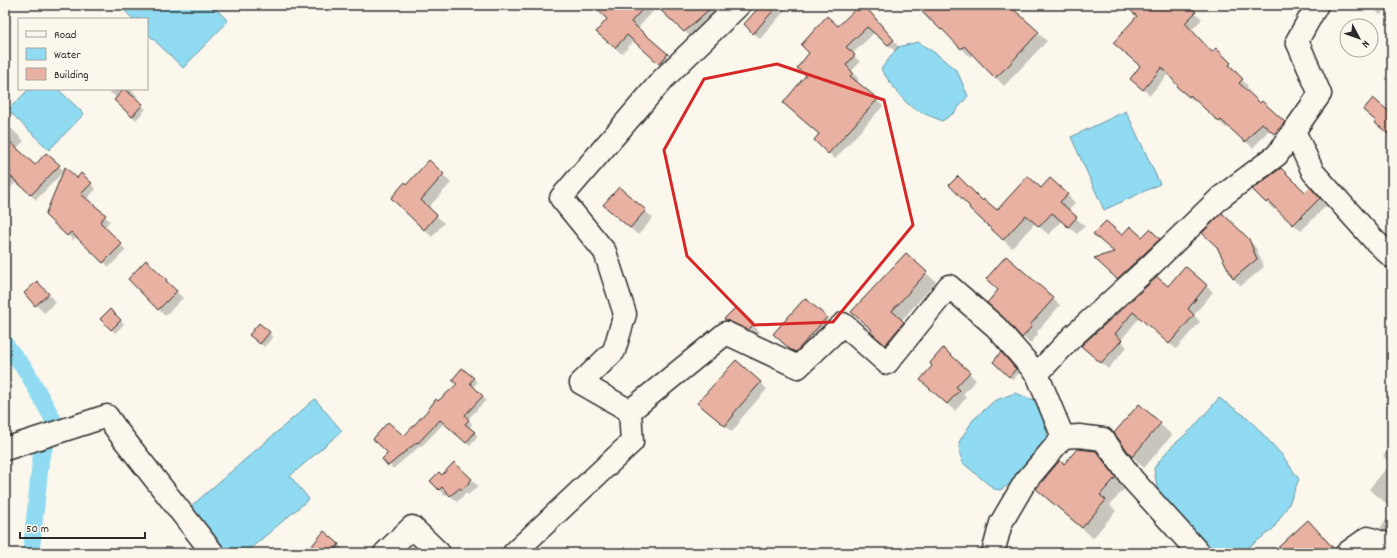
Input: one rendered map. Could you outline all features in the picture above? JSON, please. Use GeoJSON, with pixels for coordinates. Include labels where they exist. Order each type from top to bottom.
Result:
{"type":"FeatureCollection","features":[{"type":"Feature","properties":{"kind":"street"},"geometry":{"type":"LineString","coordinates":[[630,411],[581,382],[614,351],[625,314],[605,252],[562,198],[663,80],[739,5]]}},
{"type":"Feature","properties":{"kind":"street"},"geometry":{"type":"LineString","coordinates":[[1037,374],[1073,336],[1150,266],[1221,197],[1277,156],[1320,94],[1297,41],[1317,5]]}},
{"type":"Feature","properties":{"kind":"street"},"geometry":{"type":"LineString","coordinates":[[1294,131],[1313,172],[1374,240],[1392,257]]}},
{"type":"Feature","properties":{"kind":"street"},"geometry":{"type":"LineString","coordinates":[[630,411],[726,333],[798,367],[843,324],[887,363],[949,286],[996,326],[1037,374],[1063,437]]}},
{"type":"Feature","properties":{"kind":"street"},"geometry":{"type":"LineString","coordinates":[[514,553],[632,442],[630,411]]}},
{"type":"Feature","properties":{"kind":"street"},"geometry":{"type":"LineString","coordinates":[[5,449],[107,416],[213,553]]}},
{"type":"Feature","properties":{"kind":"street"},"geometry":{"type":"LineString","coordinates":[[993,553],[1001,523],[1025,482],[1063,437],[1079,436],[1104,439],[1133,480],[1199,553]]}},
{"type":"Feature","properties":{"kind":"street"},"geometry":{"type":"LineString","coordinates":[[386,553],[412,527],[439,553]]}},
{"type":"Feature","properties":{"kind":"street"},"geometry":{"type":"LineString","coordinates":[[1347,553],[1368,538],[1392,546]]}},
{"type":"Feature","properties":{"kind":"highlighted area"},"geometry":{"type":"Polygon","coordinates":[[[777,64],[884,100],[913,225],[833,322],[754,325],[687,256],[664,150],[704,79],[777,64]]]}},
{"type":"Feature","properties":{"kind":"water"},"geometry":{"type":"Polygon","coordinates":[[[119,5],[212,5],[228,21],[183,68],[148,34],[148,18],[132,18],[119,5]]]}},
{"type":"Feature","properties":{"kind":"water"},"geometry":{"type":"Polygon","coordinates":[[[918,42],[938,55],[957,71],[968,96],[954,113],[942,121],[920,112],[908,104],[897,92],[881,69],[898,47],[918,42]]]}},
{"type":"Feature","properties":{"kind":"water"},"geometry":{"type":"Polygon","coordinates":[[[28,90],[59,90],[84,114],[49,150],[8,110],[28,90]]]}},
{"type":"Feature","properties":{"kind":"water"},"geometry":{"type":"Polygon","coordinates":[[[1126,111],[1160,184],[1104,210],[1071,137],[1126,111]]]}},
{"type":"Feature","properties":{"kind":"water"},"geometry":{"type":"Polygon","coordinates":[[[1015,393],[1034,400],[1044,414],[1048,441],[1013,482],[1000,490],[994,489],[963,463],[960,455],[959,442],[973,420],[994,401],[1015,393]]]}},
{"type":"Feature","properties":{"kind":"water"},"geometry":{"type":"Polygon","coordinates":[[[1219,398],[1248,418],[1282,455],[1299,479],[1289,504],[1273,529],[1241,553],[1217,553],[1193,531],[1157,488],[1154,468],[1169,449],[1193,428],[1219,398]]]}},
{"type":"Feature","properties":{"kind":"water"},"geometry":{"type":"Polygon","coordinates":[[[315,399],[342,431],[290,476],[309,499],[245,553],[227,553],[189,508],[315,399]]]}},
{"type":"Feature","properties":{"kind":"building"},"geometry":{"type":"Polygon","coordinates":[[[592,5],[646,5],[631,22],[668,54],[659,64],[627,35],[615,48],[596,32],[607,19],[592,5]]]}},
{"type":"Feature","properties":{"kind":"building"},"geometry":{"type":"Polygon","coordinates":[[[655,5],[714,5],[684,32],[655,5]]]}},
{"type":"Feature","properties":{"kind":"building"},"geometry":{"type":"Polygon","coordinates":[[[761,5],[778,5],[753,34],[744,24],[761,5]]]}},
{"type":"Feature","properties":{"kind":"building"},"geometry":{"type":"Polygon","coordinates":[[[860,5],[864,5],[894,40],[888,45],[867,27],[846,47],[855,55],[846,65],[853,73],[850,76],[878,99],[828,154],[814,140],[819,134],[783,103],[806,75],[797,68],[809,53],[801,45],[827,16],[838,26],[860,5]]]}},
{"type":"Feature","properties":{"kind":"building"},"geometry":{"type":"Polygon","coordinates":[[[915,5],[1009,5],[1039,32],[995,78],[964,46],[961,49],[942,29],[941,30],[915,5]]]}},
{"type":"Feature","properties":{"kind":"building"},"geometry":{"type":"Polygon","coordinates":[[[1124,5],[1189,5],[1196,12],[1185,23],[1212,52],[1216,48],[1231,63],[1229,65],[1243,79],[1239,83],[1260,103],[1262,101],[1285,122],[1274,134],[1262,123],[1245,142],[1221,120],[1219,122],[1190,95],[1189,97],[1177,87],[1178,86],[1162,67],[1143,90],[1130,79],[1140,66],[1113,43],[1137,16],[1124,5]]]}},
{"type":"Feature","properties":{"kind":"building"},"geometry":{"type":"Polygon","coordinates":[[[123,90],[125,90],[143,104],[132,117],[114,100],[123,90]]]}},
{"type":"Feature","properties":{"kind":"building"},"geometry":{"type":"Polygon","coordinates":[[[1373,98],[1392,114],[1392,137],[1375,123],[1376,121],[1363,110],[1373,98]]]}},
{"type":"Feature","properties":{"kind":"building"},"geometry":{"type":"Polygon","coordinates":[[[5,137],[35,165],[46,153],[60,165],[31,195],[8,174],[11,172],[5,166],[5,137]]]}},
{"type":"Feature","properties":{"kind":"building"},"geometry":{"type":"Polygon","coordinates":[[[429,160],[444,174],[421,200],[437,215],[424,230],[391,198],[405,182],[407,184],[429,160]]]}},
{"type":"Feature","properties":{"kind":"building"},"geometry":{"type":"Polygon","coordinates":[[[65,167],[77,178],[81,173],[92,183],[81,194],[106,215],[100,222],[122,244],[103,263],[71,232],[67,236],[45,215],[65,167]]]}},
{"type":"Feature","properties":{"kind":"building"},"geometry":{"type":"Polygon","coordinates":[[[1281,168],[1305,192],[1310,187],[1320,198],[1293,225],[1268,201],[1266,203],[1252,189],[1281,168]]]}},
{"type":"Feature","properties":{"kind":"building"},"geometry":{"type":"Polygon","coordinates":[[[958,176],[983,201],[984,199],[997,210],[1028,176],[1041,188],[1050,178],[1068,194],[1060,202],[1077,217],[1068,227],[1052,213],[1039,227],[1026,215],[1003,240],[969,208],[970,207],[949,185],[958,176]]]}},
{"type":"Feature","properties":{"kind":"building"},"geometry":{"type":"Polygon","coordinates":[[[619,187],[646,210],[630,228],[603,205],[619,187]]]}},
{"type":"Feature","properties":{"kind":"building"},"geometry":{"type":"Polygon","coordinates":[[[1222,213],[1249,239],[1257,259],[1233,279],[1217,247],[1202,233],[1222,213]]]}},
{"type":"Feature","properties":{"kind":"building"},"geometry":{"type":"Polygon","coordinates":[[[1106,221],[1122,235],[1130,226],[1142,237],[1150,229],[1160,239],[1117,279],[1094,258],[1114,252],[1093,234],[1106,221]]]}},
{"type":"Feature","properties":{"kind":"building"},"geometry":{"type":"Polygon","coordinates":[[[906,253],[927,272],[892,311],[904,322],[885,345],[870,332],[872,330],[851,312],[906,253]]]}},
{"type":"Feature","properties":{"kind":"building"},"geometry":{"type":"Polygon","coordinates":[[[1006,256],[1054,298],[1030,325],[1032,326],[1022,338],[1005,319],[987,303],[998,290],[986,279],[1006,256]]]}},
{"type":"Feature","properties":{"kind":"building"},"geometry":{"type":"Polygon","coordinates":[[[146,260],[177,291],[158,310],[128,279],[146,260]]]}},
{"type":"Feature","properties":{"kind":"building"},"geometry":{"type":"Polygon","coordinates":[[[1185,266],[1207,285],[1188,309],[1194,315],[1169,344],[1133,312],[1115,334],[1122,340],[1101,363],[1081,346],[1157,277],[1168,286],[1185,266]]]}},
{"type":"Feature","properties":{"kind":"building"},"geometry":{"type":"Polygon","coordinates":[[[37,281],[49,294],[35,306],[24,293],[37,281]]]}},
{"type":"Feature","properties":{"kind":"building"},"geometry":{"type":"Polygon","coordinates":[[[805,298],[827,317],[796,352],[791,350],[773,334],[805,298]]]}},
{"type":"Feature","properties":{"kind":"building"},"geometry":{"type":"Polygon","coordinates":[[[736,307],[754,324],[748,330],[724,319],[736,307]]]}},
{"type":"Feature","properties":{"kind":"building"},"geometry":{"type":"Polygon","coordinates":[[[110,309],[121,320],[111,330],[100,319],[110,309]]]}},
{"type":"Feature","properties":{"kind":"building"},"geometry":{"type":"Polygon","coordinates":[[[259,323],[270,332],[260,344],[249,335],[259,323]]]}},
{"type":"Feature","properties":{"kind":"building"},"geometry":{"type":"Polygon","coordinates":[[[943,348],[970,372],[956,387],[960,390],[947,404],[920,380],[932,366],[930,363],[943,348]]]}},
{"type":"Feature","properties":{"kind":"building"},"geometry":{"type":"Polygon","coordinates":[[[1001,352],[1016,369],[1009,377],[993,362],[1001,352]]]}},
{"type":"Feature","properties":{"kind":"building"},"geometry":{"type":"Polygon","coordinates":[[[736,360],[761,382],[733,414],[734,415],[725,426],[697,403],[736,360]]]}},
{"type":"Feature","properties":{"kind":"building"},"geometry":{"type":"Polygon","coordinates":[[[462,368],[474,378],[470,383],[483,396],[465,415],[469,420],[465,424],[475,432],[466,443],[440,420],[418,443],[417,442],[388,466],[382,459],[388,453],[373,439],[388,422],[404,436],[436,399],[438,401],[457,384],[452,380],[462,368]]]}},
{"type":"Feature","properties":{"kind":"building"},"geometry":{"type":"Polygon","coordinates":[[[1139,404],[1161,423],[1132,457],[1114,433],[1139,404]]]}},
{"type":"Feature","properties":{"kind":"building"},"geometry":{"type":"Polygon","coordinates":[[[1077,449],[1096,451],[1116,477],[1100,495],[1106,500],[1082,528],[1036,489],[1060,460],[1064,464],[1077,449]]]}},
{"type":"Feature","properties":{"kind":"building"},"geometry":{"type":"Polygon","coordinates":[[[454,462],[472,479],[462,490],[460,488],[450,496],[442,487],[439,490],[430,481],[439,472],[442,475],[454,462]]]}},
{"type":"Feature","properties":{"kind":"building"},"geometry":{"type":"Polygon","coordinates":[[[1308,520],[1335,550],[1335,553],[1272,553],[1308,520]]]}},
{"type":"Feature","properties":{"kind":"building"},"geometry":{"type":"Polygon","coordinates":[[[324,531],[339,544],[332,553],[306,553],[324,531]]]}},
{"type":"Feature","properties":{"kind":"waterway"},"geometry":{"type":"LineString","coordinates":[[5,344],[27,372],[54,421],[41,457],[31,553]]}}]}
